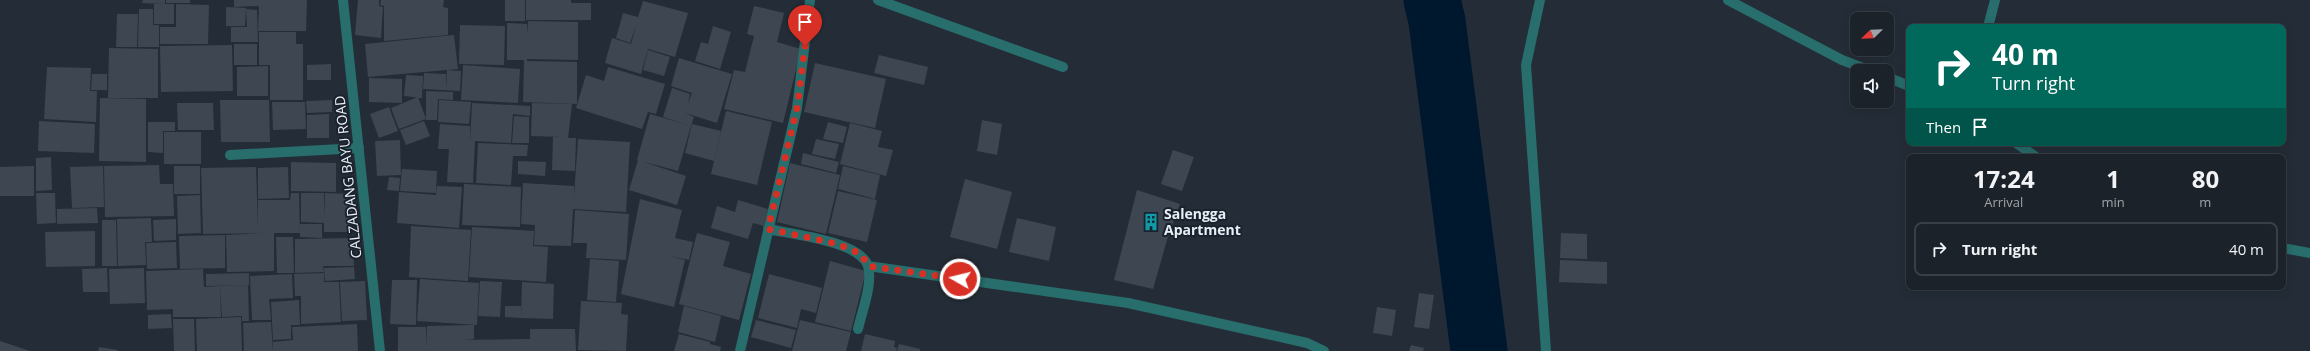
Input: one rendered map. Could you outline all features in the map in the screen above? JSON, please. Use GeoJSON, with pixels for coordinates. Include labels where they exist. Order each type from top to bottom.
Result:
{"type":"FeatureCollection","features":[{"type":"Feature","properties":{"kind":"street","name":"CALZADANG BAYU ROAD"},"geometry":{"type":"LineString","coordinates":[[343,0],[380,351]]}},
{"type":"Feature","properties":{"kind":"street"},"geometry":{"type":"LineString","coordinates":[[740,351],[797,108],[810,0]]}},
{"type":"Feature","properties":{"kind":"street"},"geometry":{"type":"LineString","coordinates":[[878,0],[1063,67]]}},
{"type":"Feature","properties":{"kind":"street"},"geometry":{"type":"LineString","coordinates":[[1540,0],[1526,65],[1546,351]]}},
{"type":"Feature","properties":{"kind":"street"},"geometry":{"type":"LineString","coordinates":[[1728,0],[1852,64]]}},
{"type":"Feature","properties":{"kind":"street"},"geometry":{"type":"LineString","coordinates":[[1989,24],[1995,0]]}},
{"type":"Feature","properties":{"kind":"street"},"geometry":{"type":"LineString","coordinates":[[1894,80],[1906,85]]}},
{"type":"Feature","properties":{"kind":"street"},"geometry":{"type":"LineString","coordinates":[[2020,146],[2032,154]]}},
{"type":"Feature","properties":{"kind":"street"},"geometry":{"type":"LineString","coordinates":[[230,155],[359,148]]}},
{"type":"Feature","properties":{"kind":"street"},"geometry":{"type":"LineString","coordinates":[[768,229],[838,244],[861,254],[868,266],[869,280],[858,329]]}},
{"type":"Feature","properties":{"kind":"street"},"geometry":{"type":"LineString","coordinates":[[2286,249],[2310,253]]}},
{"type":"Feature","properties":{"kind":"street"},"geometry":{"type":"LineString","coordinates":[[868,266],[1128,303],[1308,343],[1324,351]]}},
{"type":"Feature","properties":{"kind":"building"},"geometry":{"type":"Polygon","coordinates":[[[143,0],[165,0],[165,4],[142,3],[143,0]]]}},
{"type":"Feature","properties":{"kind":"building"},"geometry":{"type":"Polygon","coordinates":[[[166,0],[190,0],[190,3],[166,3],[166,0]]]}},
{"type":"Feature","properties":{"kind":"building"},"geometry":{"type":"Polygon","coordinates":[[[234,0],[307,0],[306,31],[258,31],[259,6],[234,7],[234,0]]]}},
{"type":"Feature","properties":{"kind":"building"},"geometry":{"type":"Polygon","coordinates":[[[358,0],[379,0],[379,6],[383,7],[381,38],[355,35],[358,0]]]}},
{"type":"Feature","properties":{"kind":"building"},"geometry":{"type":"Polygon","coordinates":[[[381,0],[444,0],[443,7],[448,8],[448,35],[384,41],[384,6],[380,5],[381,0]]]}},
{"type":"Feature","properties":{"kind":"building"},"geometry":{"type":"Polygon","coordinates":[[[505,0],[525,0],[525,21],[505,21],[505,0]]]}},
{"type":"Feature","properties":{"kind":"building"},"geometry":{"type":"Polygon","coordinates":[[[526,0],[571,0],[571,3],[591,3],[591,20],[526,20],[526,0]]]}},
{"type":"Feature","properties":{"kind":"building"},"geometry":{"type":"Polygon","coordinates":[[[643,1],[688,13],[675,57],[648,49],[641,74],[605,63],[612,38],[631,44],[636,26],[630,43],[616,38],[623,13],[638,17],[643,1]]]}},
{"type":"Feature","properties":{"kind":"building"},"geometry":{"type":"Polygon","coordinates":[[[154,4],[174,4],[174,24],[154,24],[154,4]]]}},
{"type":"Feature","properties":{"kind":"building"},"geometry":{"type":"Polygon","coordinates":[[[176,4],[209,5],[208,44],[160,44],[160,27],[176,27],[176,4]]]}},
{"type":"Feature","properties":{"kind":"building"},"geometry":{"type":"Polygon","coordinates":[[[754,6],[784,13],[777,42],[801,49],[783,123],[724,109],[734,70],[745,72],[754,36],[747,34],[754,6]]]}},
{"type":"Feature","properties":{"kind":"building"},"geometry":{"type":"Polygon","coordinates":[[[226,7],[246,8],[245,26],[226,26],[226,7]]]}},
{"type":"Feature","properties":{"kind":"building"},"geometry":{"type":"Polygon","coordinates":[[[139,9],[153,9],[153,25],[159,25],[159,47],[138,47],[139,9]]]}},
{"type":"Feature","properties":{"kind":"building"},"geometry":{"type":"Polygon","coordinates":[[[246,9],[257,10],[258,42],[231,42],[231,27],[247,27],[246,9]]]}},
{"type":"Feature","properties":{"kind":"building"},"geometry":{"type":"Polygon","coordinates":[[[117,14],[138,14],[137,47],[116,47],[117,14]]]}},
{"type":"Feature","properties":{"kind":"building"},"geometry":{"type":"Polygon","coordinates":[[[528,21],[578,22],[578,60],[527,59],[527,61],[577,62],[577,104],[523,102],[524,60],[507,60],[507,23],[527,24],[528,34],[528,21]]]}},
{"type":"Feature","properties":{"kind":"building"},"geometry":{"type":"Polygon","coordinates":[[[460,25],[505,26],[504,65],[459,64],[460,25]]]}},
{"type":"Feature","properties":{"kind":"building"},"geometry":{"type":"Polygon","coordinates":[[[713,26],[731,32],[720,69],[695,61],[701,42],[708,44],[713,26]]]}},
{"type":"Feature","properties":{"kind":"building"},"geometry":{"type":"Polygon","coordinates":[[[259,32],[296,32],[296,44],[303,44],[303,100],[270,100],[270,65],[259,65],[259,32]]]}},
{"type":"Feature","properties":{"kind":"building"},"geometry":{"type":"Polygon","coordinates":[[[454,35],[458,69],[368,77],[365,44],[454,35]]]}},
{"type":"Feature","properties":{"kind":"building"},"geometry":{"type":"Polygon","coordinates":[[[234,44],[257,44],[257,65],[234,65],[234,44]]]}},
{"type":"Feature","properties":{"kind":"building"},"geometry":{"type":"Polygon","coordinates":[[[232,45],[233,91],[161,92],[160,46],[232,45]]]}},
{"type":"Feature","properties":{"kind":"building"},"geometry":{"type":"Polygon","coordinates":[[[109,48],[158,49],[158,98],[108,98],[109,48]]]}},
{"type":"Feature","properties":{"kind":"building"},"geometry":{"type":"Polygon","coordinates":[[[648,50],[670,57],[664,76],[643,70],[648,50]]]}},
{"type":"Feature","properties":{"kind":"building"},"geometry":{"type":"Polygon","coordinates":[[[879,55],[928,67],[924,85],[874,73],[879,55]]]}},
{"type":"Feature","properties":{"kind":"building"},"geometry":{"type":"Polygon","coordinates":[[[679,58],[732,74],[717,123],[685,113],[694,117],[691,126],[663,117],[672,88],[690,94],[688,104],[692,93],[671,86],[679,58]]]}},
{"type":"Feature","properties":{"kind":"building"},"geometry":{"type":"Polygon","coordinates":[[[815,63],[886,79],[875,128],[804,112],[815,63]]]}},
{"type":"Feature","properties":{"kind":"building"},"geometry":{"type":"Polygon","coordinates":[[[331,64],[331,80],[307,80],[307,65],[331,64]]]}},
{"type":"Feature","properties":{"kind":"building"},"geometry":{"type":"Polygon","coordinates":[[[463,65],[520,69],[518,103],[461,100],[463,65]]]}},
{"type":"Feature","properties":{"kind":"building"},"geometry":{"type":"Polygon","coordinates":[[[268,66],[268,96],[237,96],[237,67],[268,66]]]}},
{"type":"Feature","properties":{"kind":"building"},"geometry":{"type":"Polygon","coordinates":[[[47,67],[91,68],[90,91],[97,91],[96,122],[44,119],[47,67]]]}},
{"type":"Feature","properties":{"kind":"building"},"geometry":{"type":"Polygon","coordinates":[[[608,67],[665,84],[656,114],[648,112],[642,129],[576,108],[586,75],[604,81],[608,67]]]}},
{"type":"Feature","properties":{"kind":"building"},"geometry":{"type":"Polygon","coordinates":[[[447,70],[461,71],[460,91],[423,89],[424,73],[446,74],[446,89],[447,70]]]}},
{"type":"Feature","properties":{"kind":"building"},"geometry":{"type":"Polygon","coordinates":[[[92,74],[107,74],[107,90],[91,90],[92,74]]]}},
{"type":"Feature","properties":{"kind":"building"},"geometry":{"type":"Polygon","coordinates":[[[406,75],[423,76],[422,98],[404,96],[406,75]]]}},
{"type":"Feature","properties":{"kind":"building"},"geometry":{"type":"Polygon","coordinates":[[[369,78],[402,79],[402,103],[369,102],[369,78]]]}},
{"type":"Feature","properties":{"kind":"building"},"geometry":{"type":"Polygon","coordinates":[[[426,91],[453,92],[453,100],[438,99],[437,120],[426,120],[426,91]]]}},
{"type":"Feature","properties":{"kind":"building"},"geometry":{"type":"Polygon","coordinates":[[[418,97],[426,119],[399,129],[391,108],[418,97]]]}},
{"type":"Feature","properties":{"kind":"building"},"geometry":{"type":"Polygon","coordinates":[[[100,98],[146,99],[146,162],[99,161],[100,98]]]}},
{"type":"Feature","properties":{"kind":"building"},"geometry":{"type":"Polygon","coordinates":[[[220,100],[269,100],[270,142],[221,142],[220,100]]]}},
{"type":"Feature","properties":{"kind":"building"},"geometry":{"type":"Polygon","coordinates":[[[332,100],[332,112],[307,113],[306,101],[332,100]]]}},
{"type":"Feature","properties":{"kind":"building"},"geometry":{"type":"Polygon","coordinates":[[[439,100],[471,102],[469,124],[438,122],[439,100]]]}},
{"type":"Feature","properties":{"kind":"building"},"geometry":{"type":"Polygon","coordinates":[[[272,102],[305,102],[306,129],[273,130],[272,102]]]}},
{"type":"Feature","properties":{"kind":"building"},"geometry":{"type":"Polygon","coordinates":[[[177,103],[213,103],[214,130],[178,130],[177,103]]]}},
{"type":"Feature","properties":{"kind":"building"},"geometry":{"type":"Polygon","coordinates":[[[472,103],[530,106],[530,116],[513,114],[511,143],[475,141],[473,183],[447,182],[449,149],[438,149],[440,124],[470,126],[470,142],[472,103]]]}},
{"type":"Feature","properties":{"kind":"building"},"geometry":{"type":"Polygon","coordinates":[[[532,103],[572,104],[568,138],[576,138],[575,171],[552,170],[553,137],[562,137],[531,136],[532,103]]]}},
{"type":"Feature","properties":{"kind":"building"},"geometry":{"type":"Polygon","coordinates":[[[389,107],[398,131],[379,138],[370,114],[389,107]]]}},
{"type":"Feature","properties":{"kind":"building"},"geometry":{"type":"Polygon","coordinates":[[[726,111],[772,122],[757,185],[711,174],[726,111]]]}},
{"type":"Feature","properties":{"kind":"building"},"geometry":{"type":"Polygon","coordinates":[[[329,114],[329,138],[307,138],[307,115],[329,114]]]}},
{"type":"Feature","properties":{"kind":"building"},"geometry":{"type":"Polygon","coordinates":[[[650,114],[691,126],[678,171],[637,160],[650,114]]]}},
{"type":"Feature","properties":{"kind":"building"},"geometry":{"type":"Polygon","coordinates":[[[514,116],[529,117],[529,143],[512,143],[514,116]]]}},
{"type":"Feature","properties":{"kind":"building"},"geometry":{"type":"Polygon","coordinates":[[[982,120],[1002,124],[997,155],[977,151],[982,120]]]}},
{"type":"Feature","properties":{"kind":"building"},"geometry":{"type":"Polygon","coordinates":[[[39,121],[95,124],[94,153],[38,151],[39,121]]]}},
{"type":"Feature","properties":{"kind":"building"},"geometry":{"type":"Polygon","coordinates":[[[424,121],[430,136],[406,145],[400,130],[424,121]]]}},
{"type":"Feature","properties":{"kind":"building"},"geometry":{"type":"Polygon","coordinates":[[[148,122],[175,122],[175,131],[163,131],[163,153],[148,152],[148,122]]]}},
{"type":"Feature","properties":{"kind":"building"},"geometry":{"type":"Polygon","coordinates":[[[828,122],[847,127],[843,143],[823,139],[828,122]]]}},
{"type":"Feature","properties":{"kind":"building"},"geometry":{"type":"Polygon","coordinates":[[[850,123],[882,131],[878,147],[893,150],[886,176],[840,164],[850,123]]]}},
{"type":"Feature","properties":{"kind":"building"},"geometry":{"type":"Polygon","coordinates":[[[692,124],[721,131],[714,161],[685,153],[692,124]]]}},
{"type":"Feature","properties":{"kind":"building"},"geometry":{"type":"Polygon","coordinates":[[[164,132],[201,132],[201,164],[164,164],[164,132]]]}},
{"type":"Feature","properties":{"kind":"building"},"geometry":{"type":"Polygon","coordinates":[[[578,139],[630,142],[626,212],[573,209],[571,246],[534,245],[535,225],[521,224],[523,183],[574,186],[574,196],[578,139]]]}},
{"type":"Feature","properties":{"kind":"building"},"geometry":{"type":"Polygon","coordinates":[[[816,139],[839,144],[835,159],[812,154],[816,139]]]}},
{"type":"Feature","properties":{"kind":"building"},"geometry":{"type":"Polygon","coordinates":[[[400,140],[401,175],[377,176],[375,141],[400,140]]]}},
{"type":"Feature","properties":{"kind":"building"},"geometry":{"type":"Polygon","coordinates":[[[478,143],[528,145],[527,156],[513,156],[511,185],[476,183],[478,143]]]}},
{"type":"Feature","properties":{"kind":"building"},"geometry":{"type":"Polygon","coordinates":[[[1173,150],[1194,157],[1182,191],[1161,184],[1173,150]]]}},
{"type":"Feature","properties":{"kind":"building"},"geometry":{"type":"Polygon","coordinates":[[[803,153],[839,162],[836,173],[801,164],[803,153]]]}},
{"type":"Feature","properties":{"kind":"building"},"geometry":{"type":"Polygon","coordinates":[[[51,157],[52,190],[36,191],[36,158],[51,157]]]}},
{"type":"Feature","properties":{"kind":"building"},"geometry":{"type":"Polygon","coordinates":[[[638,160],[686,176],[677,205],[629,190],[638,160]]]}},
{"type":"Feature","properties":{"kind":"building"},"geometry":{"type":"Polygon","coordinates":[[[518,161],[546,162],[545,176],[518,174],[518,161]]]}},
{"type":"Feature","properties":{"kind":"building"},"geometry":{"type":"Polygon","coordinates":[[[291,162],[336,163],[336,192],[291,191],[291,162]]]}},
{"type":"Feature","properties":{"kind":"building"},"geometry":{"type":"Polygon","coordinates":[[[790,163],[840,175],[826,234],[777,222],[790,163]]]}},
{"type":"Feature","properties":{"kind":"building"},"geometry":{"type":"Polygon","coordinates":[[[159,165],[160,184],[173,184],[174,216],[105,217],[104,166],[159,165]]]}},
{"type":"Feature","properties":{"kind":"building"},"geometry":{"type":"Polygon","coordinates":[[[34,166],[34,196],[0,196],[0,167],[34,166]]]}},
{"type":"Feature","properties":{"kind":"building"},"geometry":{"type":"Polygon","coordinates":[[[103,166],[104,207],[72,208],[70,167],[103,166]]]}},
{"type":"Feature","properties":{"kind":"building"},"geometry":{"type":"Polygon","coordinates":[[[174,166],[200,166],[200,194],[174,194],[174,166]]]}},
{"type":"Feature","properties":{"kind":"building"},"geometry":{"type":"Polygon","coordinates":[[[843,166],[880,175],[875,199],[838,189],[843,166]]]}},
{"type":"Feature","properties":{"kind":"building"},"geometry":{"type":"Polygon","coordinates":[[[256,167],[258,227],[258,200],[290,200],[291,193],[299,193],[300,233],[274,233],[274,271],[227,272],[226,235],[265,233],[203,234],[201,168],[256,167]]]}},
{"type":"Feature","properties":{"kind":"building"},"geometry":{"type":"Polygon","coordinates":[[[288,167],[289,198],[258,199],[258,168],[288,167]]]}},
{"type":"Feature","properties":{"kind":"building"},"geometry":{"type":"Polygon","coordinates":[[[402,169],[437,171],[436,193],[400,191],[402,169]]]}},
{"type":"Feature","properties":{"kind":"building"},"geometry":{"type":"Polygon","coordinates":[[[389,177],[400,178],[399,191],[387,190],[389,177]]]}},
{"type":"Feature","properties":{"kind":"building"},"geometry":{"type":"Polygon","coordinates":[[[965,179],[1012,192],[997,249],[950,237],[965,179]]]}},
{"type":"Feature","properties":{"kind":"building"},"geometry":{"type":"Polygon","coordinates":[[[464,184],[521,187],[520,227],[462,225],[464,184]]]}},
{"type":"Feature","properties":{"kind":"building"},"geometry":{"type":"Polygon","coordinates":[[[437,186],[462,187],[459,228],[397,223],[399,192],[436,195],[437,186]]]}},
{"type":"Feature","properties":{"kind":"building","name":"Salengga Apartment"},"geometry":{"type":"Polygon","coordinates":[[[1137,190],[1180,204],[1167,240],[1153,289],[1114,280],[1137,190]]]}},
{"type":"Feature","properties":{"kind":"building"},"geometry":{"type":"Polygon","coordinates":[[[838,191],[877,200],[867,242],[828,233],[838,191]]]}},
{"type":"Feature","properties":{"kind":"building"},"geometry":{"type":"Polygon","coordinates":[[[36,193],[55,193],[56,223],[37,224],[36,193]]]}},
{"type":"Feature","properties":{"kind":"building"},"geometry":{"type":"Polygon","coordinates":[[[301,193],[324,193],[324,217],[325,193],[352,194],[352,232],[324,232],[324,223],[301,222],[301,193]]]}},
{"type":"Feature","properties":{"kind":"building"},"geometry":{"type":"Polygon","coordinates":[[[200,195],[201,233],[178,234],[177,196],[200,195]]]}},
{"type":"Feature","properties":{"kind":"building"},"geometry":{"type":"Polygon","coordinates":[[[640,199],[682,210],[675,238],[693,242],[689,260],[670,256],[685,260],[674,307],[621,294],[640,199]]]}},
{"type":"Feature","properties":{"kind":"building"},"geometry":{"type":"Polygon","coordinates":[[[738,200],[768,209],[764,226],[753,223],[748,239],[711,228],[717,206],[735,212],[738,200]]]}},
{"type":"Feature","properties":{"kind":"building"},"geometry":{"type":"Polygon","coordinates":[[[97,208],[98,223],[57,224],[57,209],[97,208]]]}},
{"type":"Feature","properties":{"kind":"building"},"geometry":{"type":"Polygon","coordinates":[[[575,210],[629,214],[626,260],[586,258],[587,243],[573,243],[575,210]]]}},
{"type":"Feature","properties":{"kind":"building"},"geometry":{"type":"Polygon","coordinates":[[[151,218],[152,242],[145,242],[146,265],[118,266],[117,219],[151,218]]]}},
{"type":"Feature","properties":{"kind":"building"},"geometry":{"type":"Polygon","coordinates":[[[1017,218],[1056,227],[1049,261],[1009,252],[1017,218]]]}},
{"type":"Feature","properties":{"kind":"building"},"geometry":{"type":"Polygon","coordinates":[[[176,219],[176,240],[154,241],[153,220],[176,219]]]}},
{"type":"Feature","properties":{"kind":"building"},"geometry":{"type":"Polygon","coordinates":[[[102,220],[116,220],[117,266],[102,266],[102,220]]]}},
{"type":"Feature","properties":{"kind":"building"},"geometry":{"type":"Polygon","coordinates":[[[300,224],[322,224],[322,238],[300,237],[300,224]]]}},
{"type":"Feature","properties":{"kind":"building"},"geometry":{"type":"Polygon","coordinates":[[[411,226],[471,230],[468,281],[409,277],[411,226]]]}},
{"type":"Feature","properties":{"kind":"building"},"geometry":{"type":"Polygon","coordinates":[[[472,227],[534,231],[533,246],[548,247],[546,282],[469,277],[472,227]]]}},
{"type":"Feature","properties":{"kind":"building"},"geometry":{"type":"Polygon","coordinates":[[[95,231],[95,266],[46,267],[45,232],[95,231]]]}},
{"type":"Feature","properties":{"kind":"building"},"geometry":{"type":"Polygon","coordinates":[[[697,233],[730,242],[723,266],[751,274],[739,320],[679,304],[697,233]]]}},
{"type":"Feature","properties":{"kind":"building"},"geometry":{"type":"Polygon","coordinates":[[[1561,233],[1587,234],[1587,259],[1560,258],[1561,233]]]}},
{"type":"Feature","properties":{"kind":"building"},"geometry":{"type":"Polygon","coordinates":[[[225,235],[225,268],[180,269],[179,236],[225,235]]]}},
{"type":"Feature","properties":{"kind":"building"},"geometry":{"type":"Polygon","coordinates":[[[276,237],[293,237],[294,273],[277,273],[276,237]]]}},
{"type":"Feature","properties":{"kind":"building"},"geometry":{"type":"Polygon","coordinates":[[[353,238],[354,266],[323,266],[324,272],[295,273],[295,239],[353,238]]]}},
{"type":"Feature","properties":{"kind":"building"},"geometry":{"type":"Polygon","coordinates":[[[176,242],[177,268],[147,269],[146,243],[176,242]]]}},
{"type":"Feature","properties":{"kind":"building"},"geometry":{"type":"Polygon","coordinates":[[[590,259],[619,261],[616,302],[587,300],[590,259]]]}},
{"type":"Feature","properties":{"kind":"building"},"geometry":{"type":"Polygon","coordinates":[[[1560,260],[1607,262],[1607,284],[1559,282],[1560,260]]]}},
{"type":"Feature","properties":{"kind":"building"},"geometry":{"type":"Polygon","coordinates":[[[830,261],[866,271],[851,331],[815,322],[830,261]]]}},
{"type":"Feature","properties":{"kind":"building"},"geometry":{"type":"Polygon","coordinates":[[[354,267],[355,279],[325,281],[324,268],[354,267]]]}},
{"type":"Feature","properties":{"kind":"building"},"geometry":{"type":"Polygon","coordinates":[[[107,268],[108,292],[83,292],[82,269],[107,268]]]}},
{"type":"Feature","properties":{"kind":"building"},"geometry":{"type":"Polygon","coordinates":[[[144,268],[145,303],[110,304],[109,269],[144,268]]]}},
{"type":"Feature","properties":{"kind":"building"},"geometry":{"type":"Polygon","coordinates":[[[203,269],[204,287],[220,286],[221,317],[173,317],[173,309],[147,310],[146,271],[203,269]]]}},
{"type":"Feature","properties":{"kind":"building"},"geometry":{"type":"Polygon","coordinates":[[[249,273],[249,285],[206,286],[206,274],[249,273]]]}},
{"type":"Feature","properties":{"kind":"building"},"geometry":{"type":"Polygon","coordinates":[[[324,273],[324,282],[339,282],[341,322],[301,324],[301,296],[295,296],[294,274],[324,273]]]}},
{"type":"Feature","properties":{"kind":"building"},"geometry":{"type":"Polygon","coordinates":[[[292,274],[293,298],[269,299],[271,320],[252,320],[250,276],[292,274]]]}},
{"type":"Feature","properties":{"kind":"building"},"geometry":{"type":"Polygon","coordinates":[[[769,274],[822,288],[816,313],[801,309],[797,328],[758,318],[769,274]]]}},
{"type":"Feature","properties":{"kind":"building"},"geometry":{"type":"Polygon","coordinates":[[[420,279],[479,283],[477,325],[417,321],[420,279]]]}},
{"type":"Feature","properties":{"kind":"building"},"geometry":{"type":"Polygon","coordinates":[[[392,280],[417,280],[416,325],[390,324],[392,280]]]}},
{"type":"Feature","properties":{"kind":"building"},"geometry":{"type":"Polygon","coordinates":[[[365,281],[367,320],[342,321],[340,282],[365,281]]]}},
{"type":"Feature","properties":{"kind":"building"},"geometry":{"type":"Polygon","coordinates":[[[480,281],[502,282],[500,317],[478,316],[480,281]]]}},
{"type":"Feature","properties":{"kind":"building"},"geometry":{"type":"Polygon","coordinates":[[[522,282],[554,284],[553,319],[521,318],[522,282]]]}},
{"type":"Feature","properties":{"kind":"building"},"geometry":{"type":"Polygon","coordinates":[[[248,285],[249,321],[242,321],[242,316],[222,317],[220,286],[248,285]]]}},
{"type":"Feature","properties":{"kind":"building"},"geometry":{"type":"Polygon","coordinates":[[[1419,293],[1434,295],[1429,329],[1414,327],[1419,293]]]}},
{"type":"Feature","properties":{"kind":"building"},"geometry":{"type":"Polygon","coordinates":[[[299,300],[300,325],[291,325],[291,339],[273,340],[271,302],[299,300]]]}},
{"type":"Feature","properties":{"kind":"building"},"geometry":{"type":"Polygon","coordinates":[[[581,301],[622,303],[621,314],[628,315],[626,351],[578,350],[581,301]]]}},
{"type":"Feature","properties":{"kind":"building"},"geometry":{"type":"Polygon","coordinates":[[[505,306],[521,306],[521,318],[505,317],[505,306]]]}},
{"type":"Feature","properties":{"kind":"building"},"geometry":{"type":"Polygon","coordinates":[[[684,306],[721,316],[715,342],[678,332],[684,306]]]}},
{"type":"Feature","properties":{"kind":"building"},"geometry":{"type":"Polygon","coordinates":[[[1377,307],[1396,310],[1392,336],[1373,333],[1377,307]]]}},
{"type":"Feature","properties":{"kind":"building"},"geometry":{"type":"Polygon","coordinates":[[[171,314],[172,328],[148,329],[148,315],[171,314]]]}},
{"type":"Feature","properties":{"kind":"building"},"geometry":{"type":"Polygon","coordinates":[[[241,317],[242,351],[197,351],[196,319],[241,317]]]}},
{"type":"Feature","properties":{"kind":"building"},"geometry":{"type":"Polygon","coordinates":[[[173,319],[194,319],[195,351],[174,351],[173,319]]]}},
{"type":"Feature","properties":{"kind":"building"},"geometry":{"type":"Polygon","coordinates":[[[756,320],[796,330],[791,348],[751,337],[756,320]]]}},
{"type":"Feature","properties":{"kind":"building"},"geometry":{"type":"Polygon","coordinates":[[[800,320],[851,332],[846,351],[792,351],[800,320]]]}},
{"type":"Feature","properties":{"kind":"building"},"geometry":{"type":"Polygon","coordinates":[[[271,322],[273,351],[244,351],[243,323],[271,322]]]}},
{"type":"Feature","properties":{"kind":"building"},"geometry":{"type":"Polygon","coordinates":[[[357,324],[358,351],[273,351],[273,342],[293,340],[292,327],[357,324]]]}},
{"type":"Feature","properties":{"kind":"building"},"geometry":{"type":"Polygon","coordinates":[[[474,325],[474,339],[463,340],[530,339],[530,329],[575,329],[576,351],[398,351],[398,327],[426,327],[427,346],[427,326],[474,325]]]}},
{"type":"Feature","properties":{"kind":"building"},"geometry":{"type":"Polygon","coordinates":[[[679,334],[710,342],[710,344],[721,347],[720,351],[674,351],[679,334]]]}},
{"type":"Feature","properties":{"kind":"building"},"geometry":{"type":"Polygon","coordinates":[[[865,334],[895,341],[894,347],[897,348],[896,351],[861,351],[865,334]]]}},
{"type":"Feature","properties":{"kind":"building"},"geometry":{"type":"Polygon","coordinates":[[[0,341],[30,351],[0,351],[0,341]]]}},
{"type":"Feature","properties":{"kind":"building"},"geometry":{"type":"Polygon","coordinates":[[[899,344],[920,349],[920,351],[897,351],[899,344]]]}},
{"type":"Feature","properties":{"kind":"building"},"geometry":{"type":"Polygon","coordinates":[[[1411,345],[1424,348],[1423,351],[1409,351],[1411,345]]]}},
{"type":"Feature","properties":{"kind":"building"},"geometry":{"type":"Polygon","coordinates":[[[99,347],[118,350],[118,351],[98,351],[99,347]]]}},
{"type":"Feature","properties":{"kind":"waterway"},"geometry":{"type":"LineString","coordinates":[[1432,0],[1437,21],[1479,351]]}},
{"type":"Feature","properties":{"kind":"place","name":"Salengga Apartment"},"geometry":{"type":"Point","coordinates":[1151,222]}},
{"type":"Feature","properties":{"kind":"route"},"geometry":{"type":"LineString","coordinates":[[805,46],[797,108],[768,229],[838,244],[861,254],[868,266],[960,279]]}}]}
